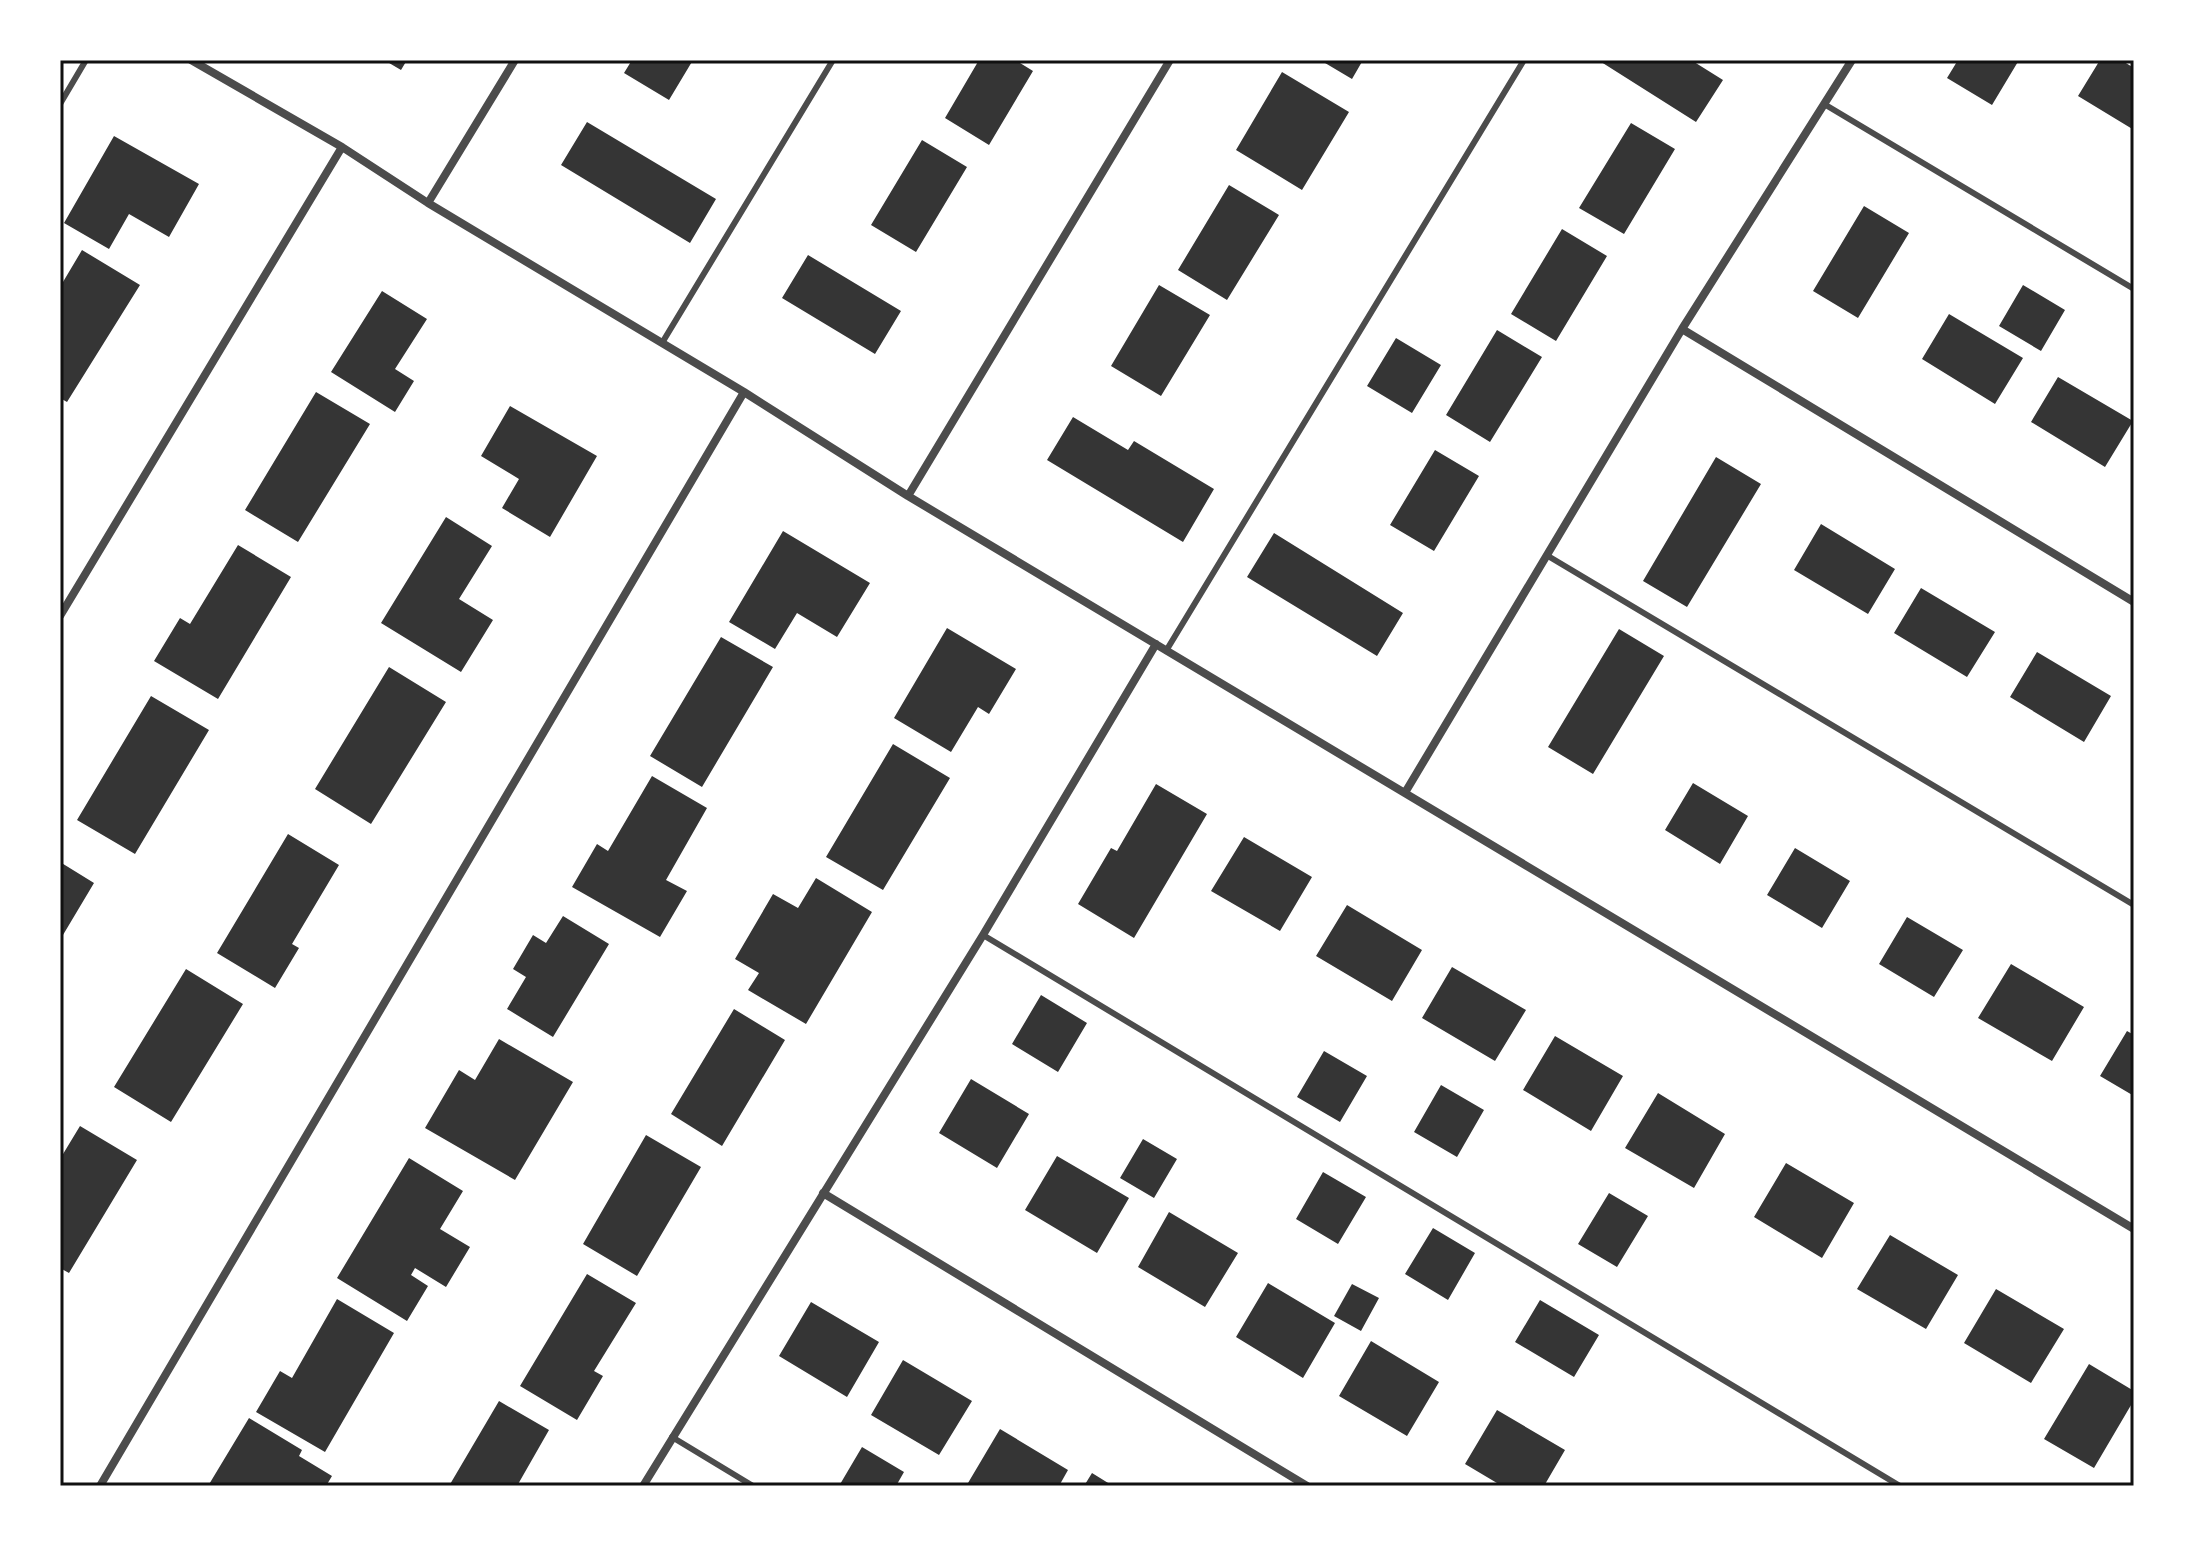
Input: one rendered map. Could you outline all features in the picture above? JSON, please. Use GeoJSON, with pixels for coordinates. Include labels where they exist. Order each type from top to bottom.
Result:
{"type":"FeatureCollection","features":[{"type":"Feature","properties":{"kind":"street"},"geometry":{"type":"LineString","coordinates":[[428,203],[515,60]]}},
{"type":"Feature","properties":{"kind":"street"},"geometry":{"type":"LineString","coordinates":[[908,496],[1170,60]]}},
{"type":"Feature","properties":{"kind":"street"},"geometry":{"type":"LineString","coordinates":[[1406,791],[1682,329],[1852,60]]}},
{"type":"Feature","properties":{"kind":"street"},"geometry":{"type":"LineString","coordinates":[[194,61],[342,147],[428,203],[744,392],[908,496],[2134,1229]]}},
{"type":"Feature","properties":{"kind":"street"},"geometry":{"type":"LineString","coordinates":[[60,616],[342,147]]}},
{"type":"Feature","properties":{"kind":"street"},"geometry":{"type":"LineString","coordinates":[[1682,329],[2134,602]]}},
{"type":"Feature","properties":{"kind":"street"},"geometry":{"type":"LineString","coordinates":[[100,1486],[744,392]]}},
{"type":"Feature","properties":{"kind":"street"},"geometry":{"type":"LineString","coordinates":[[643,1486],[983,935],[1156,644]]}},
{"type":"Feature","properties":{"kind":"street"},"geometry":{"type":"LineString","coordinates":[[823,1193],[1307,1486]]}},
{"type":"Feature","properties":{"kind":"lane"},"geometry":{"type":"LineString","coordinates":[[60,104],[86,60]]}},
{"type":"Feature","properties":{"kind":"lane"},"geometry":{"type":"LineString","coordinates":[[662,343],[833,60]]}},
{"type":"Feature","properties":{"kind":"lane"},"geometry":{"type":"LineString","coordinates":[[1166,651],[1524,60]]}},
{"type":"Feature","properties":{"kind":"lane"},"geometry":{"type":"LineString","coordinates":[[1824,104],[2134,289]]}},
{"type":"Feature","properties":{"kind":"lane"},"geometry":{"type":"LineString","coordinates":[[1548,556],[2134,905]]}},
{"type":"Feature","properties":{"kind":"lane"},"geometry":{"type":"LineString","coordinates":[[983,935],[1900,1486]]}},
{"type":"Feature","properties":{"kind":"lane"},"geometry":{"type":"LineString","coordinates":[[672,1437],[753,1486]]}},
{"type":"Feature","properties":{"kind":"building"},"geometry":{"type":"Polygon","coordinates":[[[384,60],[407,60],[401,70],[384,60]]]}},
{"type":"Feature","properties":{"kind":"building"},"geometry":{"type":"Polygon","coordinates":[[[632,60],[693,60],[669,100],[624,73],[632,60]]]}},
{"type":"Feature","properties":{"kind":"building"},"geometry":{"type":"Polygon","coordinates":[[[979,60],[1015,60],[1033,71],[989,145],[945,118],[979,60]]]}},
{"type":"Feature","properties":{"kind":"building"},"geometry":{"type":"Polygon","coordinates":[[[1320,60],[1363,60],[1352,79],[1320,60]]]}},
{"type":"Feature","properties":{"kind":"building"},"geometry":{"type":"Polygon","coordinates":[[[1598,60],[1691,60],[1723,80],[1696,122],[1598,60]]]}},
{"type":"Feature","properties":{"kind":"building"},"geometry":{"type":"Polygon","coordinates":[[[1958,60],[2019,60],[1992,105],[1947,78],[1958,60]]]}},
{"type":"Feature","properties":{"kind":"building"},"geometry":{"type":"Polygon","coordinates":[[[2100,60],[2121,60],[2134,68],[2134,130],[2078,96],[2100,60]]]}},
{"type":"Feature","properties":{"kind":"building"},"geometry":{"type":"Polygon","coordinates":[[[1282,72],[1349,112],[1302,190],[1236,150],[1282,72]]]}},
{"type":"Feature","properties":{"kind":"building"},"geometry":{"type":"Polygon","coordinates":[[[587,122],[716,199],[690,243],[561,165],[587,122]]]}},
{"type":"Feature","properties":{"kind":"building"},"geometry":{"type":"Polygon","coordinates":[[[1631,123],[1675,149],[1624,234],[1579,208],[1631,123]]]}},
{"type":"Feature","properties":{"kind":"building"},"geometry":{"type":"Polygon","coordinates":[[[114,136],[199,184],[169,237],[129,214],[109,249],[64,223],[114,136]]]}},
{"type":"Feature","properties":{"kind":"building"},"geometry":{"type":"Polygon","coordinates":[[[922,140],[967,167],[916,252],[871,225],[922,140]]]}},
{"type":"Feature","properties":{"kind":"building"},"geometry":{"type":"Polygon","coordinates":[[[1229,185],[1279,215],[1227,300],[1178,270],[1229,185]]]}},
{"type":"Feature","properties":{"kind":"building"},"geometry":{"type":"Polygon","coordinates":[[[1864,206],[1909,233],[1858,318],[1813,291],[1864,206]]]}},
{"type":"Feature","properties":{"kind":"building"},"geometry":{"type":"Polygon","coordinates":[[[1562,229],[1607,256],[1556,341],[1511,314],[1562,229]]]}},
{"type":"Feature","properties":{"kind":"building"},"geometry":{"type":"Polygon","coordinates":[[[82,250],[140,285],[67,402],[60,398],[60,287],[82,250]]]}},
{"type":"Feature","properties":{"kind":"building"},"geometry":{"type":"Polygon","coordinates":[[[808,255],[901,311],[875,354],[782,298],[808,255]]]}},
{"type":"Feature","properties":{"kind":"building"},"geometry":{"type":"Polygon","coordinates":[[[1159,285],[1210,315],[1161,396],[1111,366],[1159,285]]]}},
{"type":"Feature","properties":{"kind":"building"},"geometry":{"type":"Polygon","coordinates":[[[2023,285],[2065,310],[2041,351],[1999,326],[2023,285]]]}},
{"type":"Feature","properties":{"kind":"building"},"geometry":{"type":"Polygon","coordinates":[[[382,291],[427,319],[395,369],[414,381],[395,412],[331,372],[382,291]]]}},
{"type":"Feature","properties":{"kind":"building"},"geometry":{"type":"Polygon","coordinates":[[[1949,314],[2023,358],[1995,404],[1922,359],[1949,314]]]}},
{"type":"Feature","properties":{"kind":"building"},"geometry":{"type":"Polygon","coordinates":[[[1497,330],[1542,357],[1490,442],[1446,415],[1497,330]]]}},
{"type":"Feature","properties":{"kind":"building"},"geometry":{"type":"Polygon","coordinates":[[[1396,338],[1441,365],[1412,413],[1367,386],[1396,338]]]}},
{"type":"Feature","properties":{"kind":"building"},"geometry":{"type":"Polygon","coordinates":[[[2058,377],[2133,421],[2105,467],[2031,422],[2058,377]]]}},
{"type":"Feature","properties":{"kind":"building"},"geometry":{"type":"Polygon","coordinates":[[[316,392],[370,424],[298,542],[245,510],[316,392]]]}},
{"type":"Feature","properties":{"kind":"building"},"geometry":{"type":"Polygon","coordinates":[[[510,406],[597,456],[550,537],[502,508],[519,479],[481,456],[510,406]]]}},
{"type":"Feature","properties":{"kind":"building"},"geometry":{"type":"Polygon","coordinates":[[[1073,417],[1128,450],[1134,441],[1214,489],[1183,542],[1047,460],[1073,417]]]}},
{"type":"Feature","properties":{"kind":"building"},"geometry":{"type":"Polygon","coordinates":[[[1435,450],[1479,476],[1434,551],[1390,525],[1435,450]]]}},
{"type":"Feature","properties":{"kind":"building"},"geometry":{"type":"Polygon","coordinates":[[[1716,457],[1761,484],[1687,607],[1643,581],[1716,457]]]}},
{"type":"Feature","properties":{"kind":"building"},"geometry":{"type":"Polygon","coordinates":[[[446,517],[492,546],[459,599],[493,620],[461,672],[381,623],[446,517]]]}},
{"type":"Feature","properties":{"kind":"building"},"geometry":{"type":"Polygon","coordinates":[[[1821,524],[1895,569],[1868,614],[1794,570],[1821,524]]]}},
{"type":"Feature","properties":{"kind":"building"},"geometry":{"type":"Polygon","coordinates":[[[783,531],[870,583],[837,637],[797,613],[775,649],[729,622],[783,531]]]}},
{"type":"Feature","properties":{"kind":"building"},"geometry":{"type":"Polygon","coordinates":[[[1274,533],[1403,613],[1377,656],[1247,577],[1274,533]]]}},
{"type":"Feature","properties":{"kind":"building"},"geometry":{"type":"Polygon","coordinates":[[[238,545],[291,577],[218,699],[154,661],[180,618],[190,624],[238,545]]]}},
{"type":"Feature","properties":{"kind":"building"},"geometry":{"type":"Polygon","coordinates":[[[1921,588],[1995,632],[1967,677],[1894,633],[1921,588]]]}},
{"type":"Feature","properties":{"kind":"building"},"geometry":{"type":"Polygon","coordinates":[[[947,628],[1016,669],[989,714],[978,707],[951,752],[894,718],[947,628]]]}},
{"type":"Feature","properties":{"kind":"building"},"geometry":{"type":"Polygon","coordinates":[[[1619,629],[1664,656],[1593,774],[1548,747],[1619,629]]]}},
{"type":"Feature","properties":{"kind":"building"},"geometry":{"type":"Polygon","coordinates":[[[721,637],[773,667],[702,787],[650,756],[721,637]]]}},
{"type":"Feature","properties":{"kind":"building"},"geometry":{"type":"Polygon","coordinates":[[[2037,652],[2111,696],[2084,742],[2010,697],[2037,652]]]}},
{"type":"Feature","properties":{"kind":"building"},"geometry":{"type":"Polygon","coordinates":[[[389,667],[446,702],[371,824],[315,789],[389,667]]]}},
{"type":"Feature","properties":{"kind":"building"},"geometry":{"type":"Polygon","coordinates":[[[151,696],[209,730],[135,854],[77,820],[151,696]]]}},
{"type":"Feature","properties":{"kind":"building"},"geometry":{"type":"Polygon","coordinates":[[[893,744],[950,778],[883,890],[826,857],[893,744]]]}},
{"type":"Feature","properties":{"kind":"building"},"geometry":{"type":"Polygon","coordinates":[[[652,776],[707,808],[666,880],[687,891],[660,937],[572,887],[597,844],[608,851],[652,776]]]}},
{"type":"Feature","properties":{"kind":"building"},"geometry":{"type":"Polygon","coordinates":[[[1693,783],[1748,816],[1720,864],[1665,830],[1693,783]]]}},
{"type":"Feature","properties":{"kind":"building"},"geometry":{"type":"Polygon","coordinates":[[[1156,784],[1207,814],[1134,938],[1078,904],[1111,848],[1117,851],[1156,784]]]}},
{"type":"Feature","properties":{"kind":"building"},"geometry":{"type":"Polygon","coordinates":[[[288,834],[339,865],[292,944],[299,948],[275,988],[217,953],[288,834]]]}},
{"type":"Feature","properties":{"kind":"building"},"geometry":{"type":"Polygon","coordinates":[[[1244,837],[1312,877],[1280,931],[1211,891],[1244,837]]]}},
{"type":"Feature","properties":{"kind":"building"},"geometry":{"type":"Polygon","coordinates":[[[1795,848],[1850,881],[1822,928],[1767,895],[1795,848]]]}},
{"type":"Feature","properties":{"kind":"building"},"geometry":{"type":"Polygon","coordinates":[[[60,862],[94,883],[60,940],[60,862]]]}},
{"type":"Feature","properties":{"kind":"building"},"geometry":{"type":"Polygon","coordinates":[[[816,878],[872,912],[806,1024],[748,990],[759,973],[735,959],[773,894],[798,908],[816,878]]]}},
{"type":"Feature","properties":{"kind":"building"},"geometry":{"type":"Polygon","coordinates":[[[1347,905],[1422,950],[1392,1001],[1316,956],[1347,905]]]}},
{"type":"Feature","properties":{"kind":"building"},"geometry":{"type":"Polygon","coordinates":[[[563,916],[609,944],[553,1037],[507,1009],[526,977],[513,969],[533,935],[546,943],[563,916]]]}},
{"type":"Feature","properties":{"kind":"building"},"geometry":{"type":"Polygon","coordinates":[[[1907,917],[1963,950],[1934,997],[1879,964],[1907,917]]]}},
{"type":"Feature","properties":{"kind":"building"},"geometry":{"type":"Polygon","coordinates":[[[2011,964],[2084,1007],[2052,1061],[1978,1018],[2011,964]]]}},
{"type":"Feature","properties":{"kind":"building"},"geometry":{"type":"Polygon","coordinates":[[[1452,967],[1526,1010],[1495,1061],[1422,1018],[1452,967]]]}},
{"type":"Feature","properties":{"kind":"building"},"geometry":{"type":"Polygon","coordinates":[[[186,969],[243,1004],[171,1122],[114,1087],[186,969]]]}},
{"type":"Feature","properties":{"kind":"building"},"geometry":{"type":"Polygon","coordinates":[[[1041,995],[1087,1023],[1058,1072],[1012,1044],[1041,995]]]}},
{"type":"Feature","properties":{"kind":"building"},"geometry":{"type":"Polygon","coordinates":[[[734,1009],[785,1040],[722,1146],[671,1114],[734,1009]]]}},
{"type":"Feature","properties":{"kind":"building"},"geometry":{"type":"Polygon","coordinates":[[[2127,1031],[2134,1035],[2134,1096],[2100,1076],[2127,1031]]]}},
{"type":"Feature","properties":{"kind":"building"},"geometry":{"type":"Polygon","coordinates":[[[1555,1036],[1623,1076],[1591,1131],[1523,1090],[1555,1036]]]}},
{"type":"Feature","properties":{"kind":"building"},"geometry":{"type":"Polygon","coordinates":[[[499,1039],[573,1082],[515,1180],[425,1128],[459,1070],[475,1080],[499,1039]]]}},
{"type":"Feature","properties":{"kind":"building"},"geometry":{"type":"Polygon","coordinates":[[[1324,1051],[1367,1076],[1340,1122],[1297,1097],[1324,1051]]]}},
{"type":"Feature","properties":{"kind":"building"},"geometry":{"type":"Polygon","coordinates":[[[971,1079],[1029,1114],[997,1168],[939,1133],[971,1079]]]}},
{"type":"Feature","properties":{"kind":"building"},"geometry":{"type":"Polygon","coordinates":[[[1441,1085],[1484,1110],[1457,1157],[1414,1132],[1441,1085]]]}},
{"type":"Feature","properties":{"kind":"building"},"geometry":{"type":"Polygon","coordinates":[[[1658,1093],[1725,1134],[1694,1188],[1625,1148],[1658,1093]]]}},
{"type":"Feature","properties":{"kind":"building"},"geometry":{"type":"Polygon","coordinates":[[[80,1126],[137,1160],[69,1273],[60,1268],[60,1159],[80,1126]]]}},
{"type":"Feature","properties":{"kind":"building"},"geometry":{"type":"Polygon","coordinates":[[[646,1135],[701,1167],[637,1276],[583,1244],[646,1135]]]}},
{"type":"Feature","properties":{"kind":"building"},"geometry":{"type":"Polygon","coordinates":[[[1143,1139],[1177,1159],[1154,1198],[1120,1178],[1143,1139]]]}},
{"type":"Feature","properties":{"kind":"building"},"geometry":{"type":"Polygon","coordinates":[[[1057,1156],[1129,1198],[1097,1253],[1025,1210],[1057,1156]]]}},
{"type":"Feature","properties":{"kind":"building"},"geometry":{"type":"Polygon","coordinates":[[[409,1158],[463,1191],[440,1229],[470,1247],[446,1287],[415,1268],[411,1275],[428,1286],[407,1321],[337,1278],[409,1158]]]}},
{"type":"Feature","properties":{"kind":"building"},"geometry":{"type":"Polygon","coordinates":[[[1786,1163],[1854,1203],[1822,1258],[1754,1217],[1786,1163]]]}},
{"type":"Feature","properties":{"kind":"building"},"geometry":{"type":"Polygon","coordinates":[[[1323,1172],[1366,1197],[1338,1244],[1296,1219],[1323,1172]]]}},
{"type":"Feature","properties":{"kind":"building"},"geometry":{"type":"Polygon","coordinates":[[[1609,1193],[1648,1216],[1617,1267],[1578,1244],[1609,1193]]]}},
{"type":"Feature","properties":{"kind":"building"},"geometry":{"type":"Polygon","coordinates":[[[1169,1212],[1238,1253],[1205,1307],[1138,1267],[1169,1212]]]}},
{"type":"Feature","properties":{"kind":"building"},"geometry":{"type":"Polygon","coordinates":[[[1433,1228],[1475,1253],[1448,1300],[1405,1274],[1433,1228]]]}},
{"type":"Feature","properties":{"kind":"building"},"geometry":{"type":"Polygon","coordinates":[[[1890,1235],[1958,1275],[1926,1329],[1857,1289],[1890,1235]]]}},
{"type":"Feature","properties":{"kind":"building"},"geometry":{"type":"Polygon","coordinates":[[[587,1274],[636,1303],[594,1371],[603,1376],[577,1420],[520,1386],[587,1274]]]}},
{"type":"Feature","properties":{"kind":"building"},"geometry":{"type":"Polygon","coordinates":[[[1268,1283],[1335,1323],[1303,1378],[1236,1337],[1268,1283]]]}},
{"type":"Feature","properties":{"kind":"building"},"geometry":{"type":"Polygon","coordinates":[[[1352,1284],[1379,1298],[1361,1331],[1334,1316],[1352,1284]]]}},
{"type":"Feature","properties":{"kind":"building"},"geometry":{"type":"Polygon","coordinates":[[[1996,1289],[2064,1329],[2031,1383],[1964,1343],[1996,1289]]]}},
{"type":"Feature","properties":{"kind":"building"},"geometry":{"type":"Polygon","coordinates":[[[337,1299],[394,1333],[325,1452],[256,1412],[280,1371],[292,1378],[337,1299]]]}},
{"type":"Feature","properties":{"kind":"building"},"geometry":{"type":"Polygon","coordinates":[[[1540,1300],[1599,1335],[1574,1377],[1515,1342],[1540,1300]]]}},
{"type":"Feature","properties":{"kind":"building"},"geometry":{"type":"Polygon","coordinates":[[[811,1302],[879,1342],[847,1397],[779,1356],[811,1302]]]}},
{"type":"Feature","properties":{"kind":"building"},"geometry":{"type":"Polygon","coordinates":[[[1371,1341],[1439,1382],[1407,1436],[1339,1396],[1371,1341]]]}},
{"type":"Feature","properties":{"kind":"building"},"geometry":{"type":"Polygon","coordinates":[[[903,1360],[972,1401],[939,1455],[871,1415],[903,1360]]]}},
{"type":"Feature","properties":{"kind":"building"},"geometry":{"type":"Polygon","coordinates":[[[2089,1364],[2134,1391],[2134,1400],[2094,1468],[2044,1439],[2089,1364]]]}},
{"type":"Feature","properties":{"kind":"building"},"geometry":{"type":"Polygon","coordinates":[[[499,1401],[549,1430],[517,1486],[449,1486],[499,1401]]]}},
{"type":"Feature","properties":{"kind":"building"},"geometry":{"type":"Polygon","coordinates":[[[1497,1410],[1565,1450],[1544,1486],[1502,1486],[1465,1464],[1497,1410]]]}},
{"type":"Feature","properties":{"kind":"building"},"geometry":{"type":"Polygon","coordinates":[[[249,1418],[302,1450],[299,1456],[332,1476],[326,1486],[208,1486],[249,1418]]]}},
{"type":"Feature","properties":{"kind":"building"},"geometry":{"type":"Polygon","coordinates":[[[1000,1429],[1068,1470],[1059,1486],[972,1486],[968,1483],[1000,1429]]]}},
{"type":"Feature","properties":{"kind":"building"},"geometry":{"type":"Polygon","coordinates":[[[862,1447],[904,1472],[896,1486],[839,1486],[862,1447]]]}},
{"type":"Feature","properties":{"kind":"building"},"geometry":{"type":"Polygon","coordinates":[[[1092,1473],[1113,1486],[1084,1486],[1092,1473]]]}}]}
